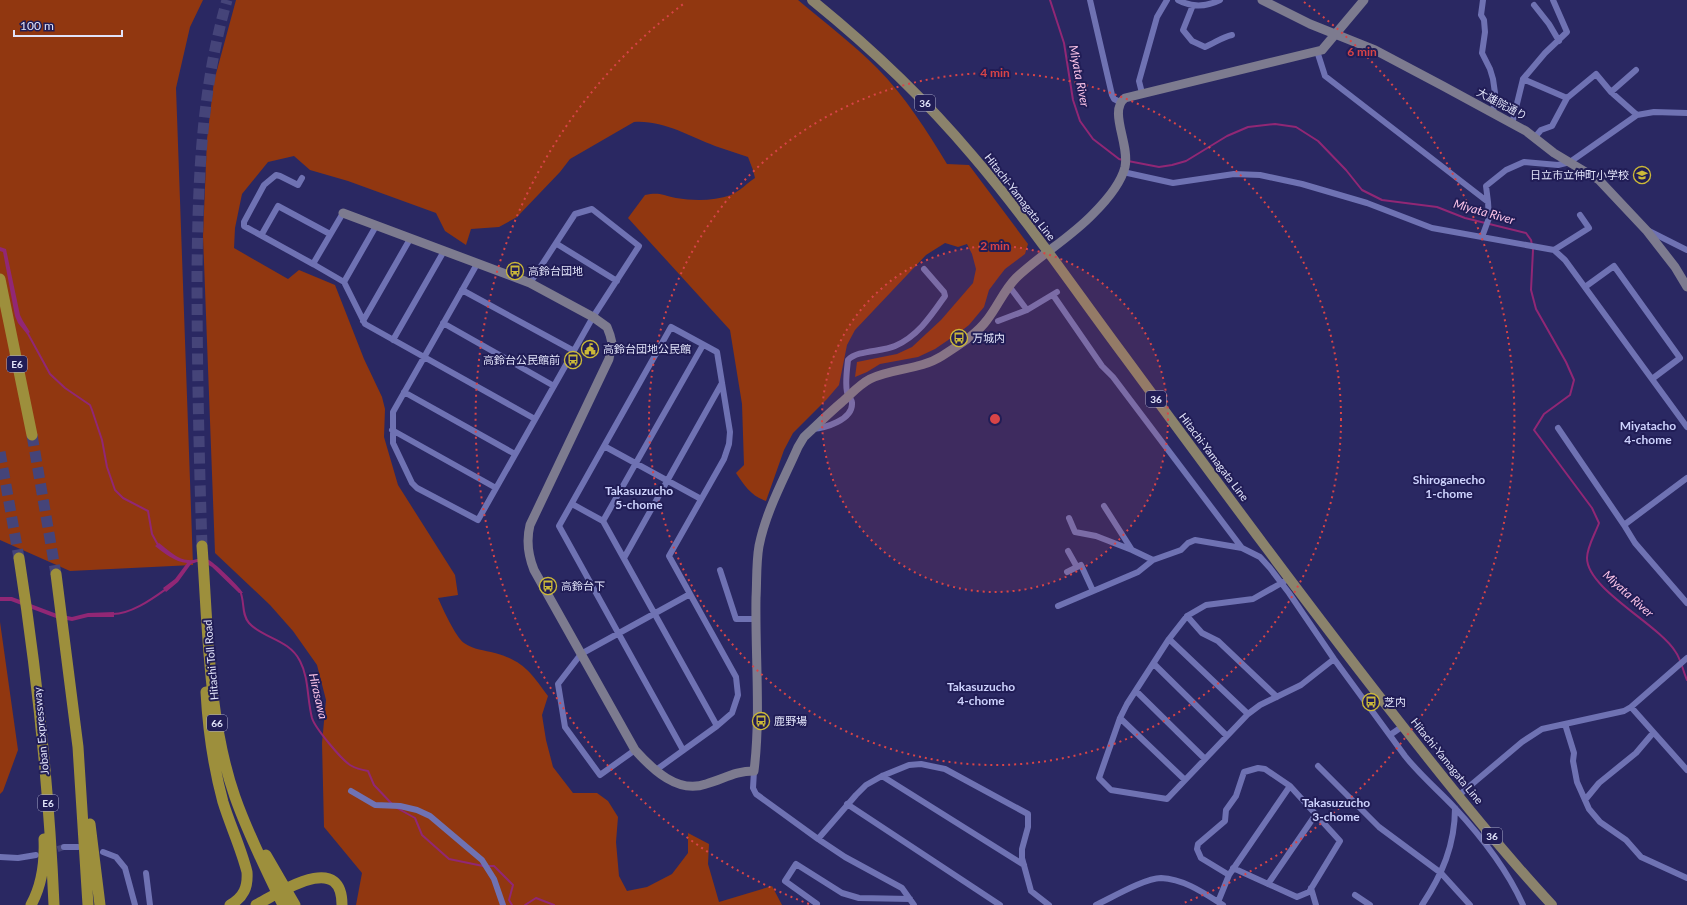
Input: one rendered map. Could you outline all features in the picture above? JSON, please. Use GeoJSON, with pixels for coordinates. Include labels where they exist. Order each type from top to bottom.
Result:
{"type":"FeatureCollection","features":[{"type":"Feature","properties":{"kind":"highway","name":"E6"},"geometry":{"type":"LineString","coordinates":[[0,279],[31,432]]}},
{"type":"Feature","properties":{"kind":"highway","name":"Hitachi Toll Road"},"geometry":{"type":"LineString","coordinates":[[202,546],[214,703],[218,730],[228,775],[244,821],[283,905]]}},
{"type":"Feature","properties":{"kind":"highway","name":"Joban Expressway"},"geometry":{"type":"LineString","coordinates":[[20,561],[39,701],[51,841],[54,905]]}},
{"type":"Feature","properties":{"kind":"highway"},"geometry":{"type":"LineString","coordinates":[[57,577],[78,747],[92,838],[100,905]]}},
{"type":"Feature","properties":{"kind":"highway"},"geometry":{"type":"LineString","coordinates":[[208,622],[204,656],[208,724],[212,752],[223,801],[247,872],[248,883],[244,893],[237,901],[230,905]]}},
{"type":"Feature","properties":{"kind":"highway"},"geometry":{"type":"LineString","coordinates":[[31,905],[39,888],[44,859],[37,752],[39,701]]}},
{"type":"Feature","properties":{"kind":"highway"},"geometry":{"type":"LineString","coordinates":[[78,747],[88,905]]}},
{"type":"Feature","properties":{"kind":"highway"},"geometry":{"type":"LineString","coordinates":[[244,821],[259,842],[295,905]]}},
{"type":"Feature","properties":{"kind":"highway"},"geometry":{"type":"LineString","coordinates":[[256,905],[294,885],[311,878],[324,877],[334,882],[340,890],[341,902]]}},
{"type":"Feature","properties":{"kind":"main road","name":"Hitachi-Yamagata Line"},"geometry":{"type":"LineString","coordinates":[[812,0],[878,57],[934,112],[975,158],[1048,253],[1286,581],[1458,796],[1552,905]]}},
{"type":"Feature","properties":{"kind":"street"},"geometry":{"type":"LineString","coordinates":[[1090,0],[1112,95],[1114,99],[1120,102]]}},
{"type":"Feature","properties":{"kind":"street"},"geometry":{"type":"LineString","coordinates":[[1142,93],[1139,81],[1158,17],[1167,0]]}},
{"type":"Feature","properties":{"kind":"street"},"geometry":{"type":"LineString","coordinates":[[1178,0],[1193,5],[1220,0]]}},
{"type":"Feature","properties":{"kind":"street","name":"大雄院通り"},"geometry":{"type":"LineString","coordinates":[[1262,0],[1310,24],[1374,50],[1535,137],[1554,152],[1599,180],[1648,231],[1662,249],[1687,287]]}},
{"type":"Feature","properties":{"kind":"street"},"geometry":{"type":"LineString","coordinates":[[914,905],[902,888],[845,857],[818,840],[756,794],[753,788],[758,729],[756,619],[757,564],[763,528],[798,447],[804,437],[812,429],[860,385],[870,379],[884,374],[923,365],[941,357],[981,327],[991,314],[1008,286],[1025,270],[1081,226],[1098,209],[1118,182],[1124,170],[1126,156],[1118,110],[1120,102],[1125,98],[1318,51],[1326,46],[1364,0]]}},
{"type":"Feature","properties":{"kind":"street"},"geometry":{"type":"LineString","coordinates":[[1483,0],[1481,15],[1484,20],[1485,32],[1482,53],[1490,68],[1494,86],[1495,93],[1493,114]]}},
{"type":"Feature","properties":{"kind":"street"},"geometry":{"type":"LineString","coordinates":[[1512,124],[1523,79],[1540,58],[1568,32],[1553,0]]}},
{"type":"Feature","properties":{"kind":"street"},"geometry":{"type":"LineString","coordinates":[[1193,5],[1183,30],[1192,41],[1205,47],[1222,37],[1232,35]]}},
{"type":"Feature","properties":{"kind":"street"},"geometry":{"type":"LineString","coordinates":[[1534,5],[1549,24],[1559,41]]}},
{"type":"Feature","properties":{"kind":"street"},"geometry":{"type":"LineString","coordinates":[[1318,51],[1325,76],[1488,202]]}},
{"type":"Feature","properties":{"kind":"street"},"geometry":{"type":"LineString","coordinates":[[1611,92],[1636,70]]}},
{"type":"Feature","properties":{"kind":"street"},"geometry":{"type":"LineString","coordinates":[[1535,137],[1541,130],[1552,126],[1567,98],[1596,74],[1611,92],[1637,115]]}},
{"type":"Feature","properties":{"kind":"street"},"geometry":{"type":"LineString","coordinates":[[1523,79],[1567,98]]}},
{"type":"Feature","properties":{"kind":"street"},"geometry":{"type":"LineString","coordinates":[[1482,237],[1489,218],[1486,186],[1512,168],[1524,162],[1558,165],[1570,162],[1637,115],[1654,112],[1687,113]]}},
{"type":"Feature","properties":{"kind":"street"},"geometry":{"type":"LineString","coordinates":[[1124,170],[1173,183],[1234,174],[1260,175],[1302,184],[1367,203],[1432,228],[1554,250],[1565,260],[1687,427]]}},
{"type":"Feature","properties":{"kind":"street"},"geometry":{"type":"LineString","coordinates":[[302,178],[298,185],[276,175],[264,186],[244,222],[244,226],[262,234],[344,282],[363,321],[424,358],[535,419]]}},
{"type":"Feature","properties":{"kind":"street"},"geometry":{"type":"LineString","coordinates":[[262,234],[278,206],[330,234]]}},
{"type":"Feature","properties":{"kind":"street"},"geometry":{"type":"LineString","coordinates":[[477,264],[393,412],[392,430],[393,443],[412,483],[416,488],[478,520],[593,317],[639,246],[592,209],[575,214],[557,244],[530,283]]}},
{"type":"Feature","properties":{"kind":"street"},"geometry":{"type":"LineString","coordinates":[[313,264],[342,213],[530,283],[593,317],[607,327],[612,343],[609,359],[534,515],[530,525],[528,542],[529,556],[534,570],[635,750],[656,770],[681,786],[691,787],[708,784],[738,772],[754,771]]}},
{"type":"Feature","properties":{"kind":"street"},"geometry":{"type":"LineString","coordinates":[[1554,250],[1588,228],[1580,215]]}},
{"type":"Feature","properties":{"kind":"street"},"geometry":{"type":"LineString","coordinates":[[344,282],[376,226]]}},
{"type":"Feature","properties":{"kind":"street"},"geometry":{"type":"LineString","coordinates":[[1648,231],[1687,250]]}},
{"type":"Feature","properties":{"kind":"street"},"geometry":{"type":"LineString","coordinates":[[363,321],[410,239]]}},
{"type":"Feature","properties":{"kind":"street"},"geometry":{"type":"LineString","coordinates":[[557,244],[617,281]]}},
{"type":"Feature","properties":{"kind":"street"},"geometry":{"type":"LineString","coordinates":[[393,340],[444,251]]}},
{"type":"Feature","properties":{"kind":"street"},"geometry":{"type":"LineString","coordinates":[[1585,287],[1614,266],[1680,358],[1652,379]]}},
{"type":"Feature","properties":{"kind":"street"},"geometry":{"type":"LineString","coordinates":[[812,429],[835,423],[846,415],[851,409],[852,403],[846,388],[847,364],[850,357],[858,354],[884,350],[907,340],[928,321],[945,296],[944,292],[924,270]]}},
{"type":"Feature","properties":{"kind":"street"},"geometry":{"type":"LineString","coordinates":[[1008,286],[1027,310]]}},
{"type":"Feature","properties":{"kind":"street"},"geometry":{"type":"LineString","coordinates":[[462,290],[574,351]]}},
{"type":"Feature","properties":{"kind":"street"},"geometry":{"type":"LineString","coordinates":[[998,321],[1027,310],[1055,294],[1102,366],[1114,377],[1242,548]]}},
{"type":"Feature","properties":{"kind":"street"},"geometry":{"type":"LineString","coordinates":[[443,323],[554,386]]}},
{"type":"Feature","properties":{"kind":"street"},"geometry":{"type":"LineString","coordinates":[[656,770],[684,750],[717,726],[732,713],[738,695],[738,686],[733,671],[669,556],[724,458],[729,444],[730,432],[717,352],[671,327],[559,526],[684,750]]}},
{"type":"Feature","properties":{"kind":"street"},"geometry":{"type":"LineString","coordinates":[[603,521],[703,345]]}},
{"type":"Feature","properties":{"kind":"street"},"geometry":{"type":"LineString","coordinates":[[624,558],[722,383]]}},
{"type":"Feature","properties":{"kind":"street"},"geometry":{"type":"LineString","coordinates":[[404,392],[516,454]]}},
{"type":"Feature","properties":{"kind":"street"},"geometry":{"type":"LineString","coordinates":[[1558,428],[1635,543],[1687,603]]}},
{"type":"Feature","properties":{"kind":"street"},"geometry":{"type":"LineString","coordinates":[[392,430],[496,488]]}},
{"type":"Feature","properties":{"kind":"street"},"geometry":{"type":"LineString","coordinates":[[604,446],[701,499]]}},
{"type":"Feature","properties":{"kind":"street"},"geometry":{"type":"LineString","coordinates":[[1624,525],[1687,478]]}},
{"type":"Feature","properties":{"kind":"street"},"geometry":{"type":"LineString","coordinates":[[572,504],[603,521],[717,726]]}},
{"type":"Feature","properties":{"kind":"street"},"geometry":{"type":"LineString","coordinates":[[1104,506],[1132,550]]}},
{"type":"Feature","properties":{"kind":"street"},"geometry":{"type":"LineString","coordinates":[[1069,518],[1075,532],[1096,536],[1153,560]]}},
{"type":"Feature","properties":{"kind":"street"},"geometry":{"type":"LineString","coordinates":[[1058,606],[1138,572],[1153,560],[1181,550],[1188,543],[1195,540],[1242,548],[1260,557],[1286,581],[1334,659],[1415,769],[1455,808],[1504,869],[1523,905]]}},
{"type":"Feature","properties":{"kind":"street"},"geometry":{"type":"LineString","coordinates":[[1068,551],[1077,567]]}},
{"type":"Feature","properties":{"kind":"street"},"geometry":{"type":"LineString","coordinates":[[1067,572],[1081,565],[1093,591]]}},
{"type":"Feature","properties":{"kind":"street"},"geometry":{"type":"LineString","coordinates":[[720,570],[736,619],[756,619]]}},
{"type":"Feature","properties":{"kind":"street"},"geometry":{"type":"LineString","coordinates":[[1286,581],[1253,599],[1206,605],[1187,616],[1169,639],[1120,718],[1099,778],[1112,790],[1167,799],[1248,714],[1260,705],[1301,685],[1334,659]]}},
{"type":"Feature","properties":{"kind":"street"},"geometry":{"type":"LineString","coordinates":[[635,750],[600,775],[565,726],[558,684],[581,654],[690,594]]}},
{"type":"Feature","properties":{"kind":"street"},"geometry":{"type":"LineString","coordinates":[[1187,616],[1202,633],[1218,641],[1277,697]]}},
{"type":"Feature","properties":{"kind":"street"},"geometry":{"type":"LineString","coordinates":[[1169,639],[1248,714]]}},
{"type":"Feature","properties":{"kind":"street"},"geometry":{"type":"LineString","coordinates":[[1458,796],[1522,742],[1542,729],[1616,713],[1631,707],[1687,658]]}},
{"type":"Feature","properties":{"kind":"street"},"geometry":{"type":"LineString","coordinates":[[1154,664],[1227,736]]}},
{"type":"Feature","properties":{"kind":"street"},"geometry":{"type":"LineString","coordinates":[[1136,691],[1205,759]]}},
{"type":"Feature","properties":{"kind":"street"},"geometry":{"type":"LineString","coordinates":[[1631,707],[1653,733],[1673,752],[1687,770]]}},
{"type":"Feature","properties":{"kind":"street"},"geometry":{"type":"LineString","coordinates":[[1120,718],[1185,780]]}},
{"type":"Feature","properties":{"kind":"street"},"geometry":{"type":"LineString","coordinates":[[1565,724],[1574,753],[1573,762],[1577,782],[1589,809],[1600,822],[1626,840],[1642,857],[1687,878]]}},
{"type":"Feature","properties":{"kind":"street"},"geometry":{"type":"LineString","coordinates":[[1390,735],[1403,726]]}},
{"type":"Feature","properties":{"kind":"street"},"geometry":{"type":"LineString","coordinates":[[1585,800],[1600,783],[1636,752],[1653,733]]}},
{"type":"Feature","properties":{"kind":"street"},"geometry":{"type":"LineString","coordinates":[[818,840],[847,804],[866,785],[882,776],[909,765],[921,764],[940,767],[965,778],[1028,814],[1028,827],[1022,849],[1024,865],[1031,891],[1049,905]]}},
{"type":"Feature","properties":{"kind":"street"},"geometry":{"type":"LineString","coordinates":[[1318,766],[1379,827],[1442,873],[1470,905]]}},
{"type":"Feature","properties":{"kind":"street"},"geometry":{"type":"LineString","coordinates":[[1229,875],[1201,858],[1197,849],[1198,844],[1225,821],[1226,810],[1236,796],[1244,772],[1258,768],[1265,769],[1290,786],[1340,841],[1309,892],[1297,897],[1233,868]]}},
{"type":"Feature","properties":{"kind":"street"},"geometry":{"type":"LineString","coordinates":[[882,776],[1024,865]]}},
{"type":"Feature","properties":{"kind":"street"},"geometry":{"type":"LineString","coordinates":[[1096,905],[1160,878],[1194,887],[1221,903],[1229,875],[1233,868],[1290,786]]}},
{"type":"Feature","properties":{"kind":"street"},"geometry":{"type":"LineString","coordinates":[[351,791],[375,805],[400,806],[416,810],[430,816],[482,860],[494,879],[503,905]]}},
{"type":"Feature","properties":{"kind":"street"},"geometry":{"type":"LineString","coordinates":[[847,804],[1000,905]]}},
{"type":"Feature","properties":{"kind":"street"},"geometry":{"type":"LineString","coordinates":[[1422,905],[1442,873],[1454,832],[1455,808]]}},
{"type":"Feature","properties":{"kind":"street"},"geometry":{"type":"LineString","coordinates":[[1268,884],[1316,814]]}},
{"type":"Feature","properties":{"kind":"street"},"geometry":{"type":"LineString","coordinates":[[64,847],[78,847]]}},
{"type":"Feature","properties":{"kind":"street"},"geometry":{"type":"LineString","coordinates":[[103,852],[116,857],[125,868],[135,905]]}},
{"type":"Feature","properties":{"kind":"street"},"geometry":{"type":"LineString","coordinates":[[0,857],[18,858],[36,855]]}},
{"type":"Feature","properties":{"kind":"street"},"geometry":{"type":"LineString","coordinates":[[817,904],[786,881],[796,864],[842,893],[859,898],[910,899]]}},
{"type":"Feature","properties":{"kind":"street"},"geometry":{"type":"LineString","coordinates":[[146,873],[150,905]]}},
{"type":"Feature","properties":{"kind":"street"},"geometry":{"type":"LineString","coordinates":[[1311,888],[1316,905]]}},
{"type":"Feature","properties":{"kind":"street"},"geometry":{"type":"LineString","coordinates":[[1355,895],[1370,905]]}},
{"type":"Feature","properties":{"kind":"shaded area"},"geometry":{"type":"Polygon","coordinates":[[[0,0],[203,0],[190,27],[176,88],[193,565],[70,571],[0,540],[0,0]]]}},
{"type":"Feature","properties":{"kind":"shaded area"},"geometry":{"type":"Polygon","coordinates":[[[236,0],[798,0],[858,50],[897,90],[932,139],[947,164],[969,165],[1028,244],[1025,254],[1005,269],[989,290],[984,307],[969,325],[960,332],[935,349],[918,357],[880,364],[855,377],[857,362],[897,354],[912,347],[941,320],[973,283],[976,269],[972,254],[967,244],[958,247],[945,243],[926,255],[855,330],[847,345],[839,385],[793,433],[784,450],[766,501],[752,493],[736,473],[744,465],[742,404],[730,330],[628,218],[645,195],[657,194],[697,200],[731,195],[755,178],[748,157],[715,146],[666,126],[645,122],[634,122],[570,159],[560,172],[517,217],[499,227],[471,229],[466,245],[445,231],[436,213],[348,181],[310,170],[294,156],[268,162],[242,194],[235,228],[234,248],[288,279],[299,270],[335,285],[364,359],[382,397],[385,409],[384,437],[398,485],[455,575],[458,595],[438,598],[446,615],[453,629],[464,643],[475,648],[505,656],[520,664],[531,674],[548,696],[542,715],[546,740],[553,767],[573,793],[597,793],[608,801],[618,817],[616,842],[619,876],[627,891],[647,887],[672,874],[688,853],[688,833],[709,844],[708,864],[719,902],[772,886],[782,905],[356,905],[362,873],[324,827],[322,743],[326,700],[317,665],[293,631],[270,605],[215,553],[203,236],[207,139],[214,81],[236,0]]]}},
{"type":"Feature","properties":{"kind":"shaded area"},"geometry":{"type":"Polygon","coordinates":[[[0,247],[6,249],[20,315],[30,332],[27,334],[18,323],[15,316],[3,252],[0,251],[0,247]]]}},
{"type":"Feature","properties":{"kind":"shaded area"},"geometry":{"type":"Polygon","coordinates":[[[159,543],[173,554],[184,560],[207,559],[220,569],[243,593],[239,593],[212,567],[205,563],[197,562],[191,564],[178,582],[166,592],[163,588],[175,579],[187,563],[174,559],[155,546],[159,543]]]}},
{"type":"Feature","properties":{"kind":"shaded area"},"geometry":{"type":"Polygon","coordinates":[[[0,597],[12,597],[57,614],[72,617],[88,613],[114,612],[114,617],[88,617],[72,621],[56,618],[11,601],[0,601],[0,597]]]}},
{"type":"Feature","properties":{"kind":"shaded area"},"geometry":{"type":"Polygon","coordinates":[[[0,622],[18,750],[3,791],[0,794],[0,622]]]}},
{"type":"Feature","properties":{"kind":"waterway","name":"Miyata River"},"geometry":{"type":"LineString","coordinates":[[1050,0],[1064,43],[1073,100],[1080,121],[1093,139],[1119,159],[1123,160]]}},
{"type":"Feature","properties":{"kind":"waterway","name":"Miyata River"},"geometry":{"type":"LineString","coordinates":[[1128,161],[1159,167],[1172,165],[1186,161],[1227,136],[1248,127],[1275,124],[1296,127],[1318,141],[1346,170],[1362,190],[1382,200],[1437,207],[1465,218],[1526,233],[1531,240],[1533,250],[1531,290],[1536,309],[1566,362],[1574,380],[1570,395],[1544,414],[1534,430],[1592,508],[1599,523],[1587,554],[1590,570],[1598,582],[1610,594],[1654,629],[1675,651],[1687,680]]}},
{"type":"Feature","properties":{"kind":"waterway"},"geometry":{"type":"LineString","coordinates":[[27,332],[50,374],[65,388],[90,405],[102,440],[107,467],[115,490],[123,498],[148,511],[152,534],[158,545]]}},
{"type":"Feature","properties":{"kind":"waterway"},"geometry":{"type":"LineString","coordinates":[[111,614],[118,614],[133,609],[147,602],[166,589]]}},
{"type":"Feature","properties":{"kind":"waterway","name":"Hirasawa"},"geometry":{"type":"LineString","coordinates":[[240,591],[245,616],[249,623],[254,628],[289,648],[300,661],[305,674],[310,711],[314,723],[318,729],[346,762],[354,767],[368,771],[374,785],[392,804]]}},
{"type":"Feature","properties":{"kind":"waterway","name":"Hirasawa"},"geometry":{"type":"LineString","coordinates":[[397,808],[415,818],[422,835],[449,859],[483,866],[494,866],[513,885],[509,900],[512,905]]}},
{"type":"Feature","properties":{"kind":"waterway","name":"Hirasawa"},"geometry":{"type":"LineString","coordinates":[[525,905],[536,898],[554,905]]}},
{"type":"Feature","properties":{"kind":"tunnel"},"geometry":{"type":"LineString","coordinates":[[202,546],[197,341],[198,203],[206,102],[211,68],[227,0]]}},
{"type":"Feature","properties":{"kind":"tunnel"},"geometry":{"type":"LineString","coordinates":[[32,435],[56,574]]}},
{"type":"Feature","properties":{"kind":"tunnel"},"geometry":{"type":"LineString","coordinates":[[0,452],[19,558]]}},
{"type":"Feature","properties":{"kind":"tunnel"},"geometry":{"type":"LineString","coordinates":[[49,852],[64,847]]}},
{"type":"Feature","properties":{"kind":"place","name":"日立市立仲町小学校"},"geometry":{"type":"Point","coordinates":[1642,175]}},
{"type":"Feature","properties":{"kind":"place","name":"高鈴台団地"},"geometry":{"type":"Point","coordinates":[515,271]}},
{"type":"Feature","properties":{"kind":"place","name":"万城内"},"geometry":{"type":"Point","coordinates":[959,338]}},
{"type":"Feature","properties":{"kind":"place","name":"高鈴台団地公民館"},"geometry":{"type":"Point","coordinates":[590,349]}},
{"type":"Feature","properties":{"kind":"place","name":"高鈴台公民館前"},"geometry":{"type":"Point","coordinates":[573,360]}},
{"type":"Feature","properties":{"kind":"place","name":"高鈴台下"},"geometry":{"type":"Point","coordinates":[548,586]}},
{"type":"Feature","properties":{"kind":"place","name":"芝内"},"geometry":{"type":"Point","coordinates":[1371,702]}},
{"type":"Feature","properties":{"kind":"place","name":"鹿野場"},"geometry":{"type":"Point","coordinates":[761,721]}},
{"type":"Feature","properties":{"kind":"district","name":"Miyatacho 4-chome"},"geometry":{"type":"Point","coordinates":[1648,433]}},
{"type":"Feature","properties":{"kind":"district","name":"Shiroganecho 1-chome"},"geometry":{"type":"Point","coordinates":[1449,487]}},
{"type":"Feature","properties":{"kind":"district","name":"Takasuzucho 5-chome"},"geometry":{"type":"Point","coordinates":[639,498]}},
{"type":"Feature","properties":{"kind":"district","name":"Takasuzucho 4-chome"},"geometry":{"type":"Point","coordinates":[981,694]}},
{"type":"Feature","properties":{"kind":"district","name":"Takasuzucho 3-chome"},"geometry":{"type":"Point","coordinates":[1336,810]}}]}
